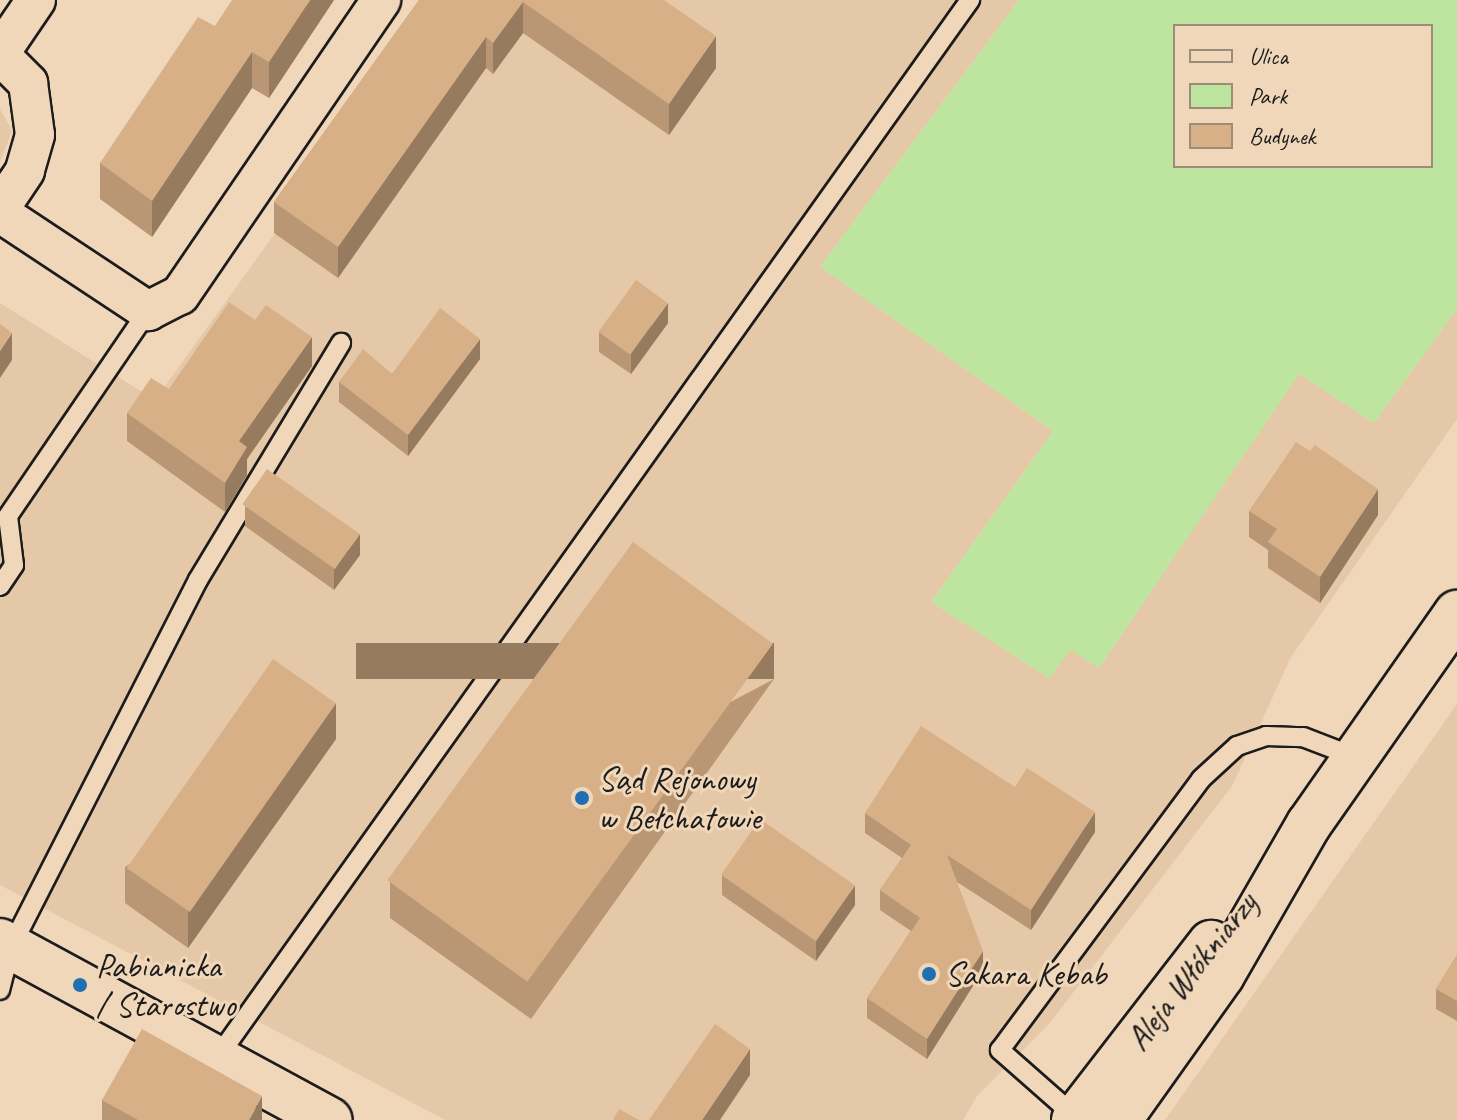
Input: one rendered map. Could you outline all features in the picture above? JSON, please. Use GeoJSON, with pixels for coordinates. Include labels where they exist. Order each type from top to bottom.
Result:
{"type":"FeatureCollection","features":[{"type":"Feature","properties":{"kind":"main road","name":"Aleja Włókniarzy"},"geometry":{"type":"LineString","coordinates":[[1088,1119],[1222,975],[1309,824],[1457,613]]}},
{"type":"Feature","properties":{"kind":"main road"},"geometry":{"type":"LineString","coordinates":[[6,944],[330,1120]]}},
{"type":"Feature","properties":{"kind":"street"},"geometry":{"type":"LineString","coordinates":[[36,0],[0,54],[28,83],[35,135],[25,171],[0,210],[148,311],[180,295],[381,0]]}},
{"type":"Feature","properties":{"kind":"lane"},"geometry":{"type":"LineString","coordinates":[[217,1058],[970,0]]}},
{"type":"Feature","properties":{"kind":"lane"},"geometry":{"type":"LineString","coordinates":[[0,586],[14,565],[8,516],[148,311]]}},
{"type":"Feature","properties":{"kind":"lane"},"geometry":{"type":"LineString","coordinates":[[0,990],[6,944],[198,580],[341,343]]}},
{"type":"Feature","properties":{"kind":"lane"},"geometry":{"type":"LineString","coordinates":[[1088,1119],[1000,1050],[1217,759],[1237,746],[1284,734],[1355,757]]}},
{"type":"Feature","properties":{"kind":"shaded area"},"geometry":{"type":"Polygon","coordinates":[[[443,0],[1019,0],[820,267],[1053,431],[931,602],[1049,678],[1070,649],[1099,668],[1299,373],[1374,423],[1457,309],[1457,419],[1291,657],[1232,786],[1049,1024],[977,1096],[963,1120],[445,1120],[0,885],[0,303],[155,400],[443,0]]]}},
{"type":"Feature","properties":{"kind":"shaded area"},"geometry":{"type":"Polygon","coordinates":[[[0,109],[12,131],[0,162],[0,109]]]}},
{"type":"Feature","properties":{"kind":"shaded area"},"geometry":{"type":"Polygon","coordinates":[[[1457,704],[1457,1120],[1165,1120],[1457,704]]]}},
{"type":"Feature","properties":{"kind":"green space"},"geometry":{"type":"Polygon","coordinates":[[[1019,0],[1457,0],[1457,309],[1374,423],[1299,374],[1099,668],[1070,650],[1049,678],[931,602],[1053,431],[820,267],[1019,0]]]}},
{"type":"Feature","properties":{"kind":"building"},"geometry":{"type":"Polygon","coordinates":[[[232,0],[310,0],[269,62],[252,52],[152,201],[100,163],[198,17],[215,26],[232,0]]]}},
{"type":"Feature","properties":{"kind":"building"},"geometry":{"type":"Polygon","coordinates":[[[419,0],[664,0],[716,36],[669,104],[523,2],[493,43],[486,37],[338,247],[274,202],[419,0]]]}},
{"type":"Feature","properties":{"kind":"building"},"geometry":{"type":"Polygon","coordinates":[[[636,280],[668,303],[630,355],[598,332],[636,280]]]}},
{"type":"Feature","properties":{"kind":"building"},"geometry":{"type":"Polygon","coordinates":[[[229,302],[255,320],[266,305],[312,337],[239,441],[247,447],[225,483],[127,413],[151,378],[169,389],[229,302]]]}},
{"type":"Feature","properties":{"kind":"building"},"geometry":{"type":"Polygon","coordinates":[[[440,308],[480,339],[408,435],[339,382],[363,349],[392,374],[440,308]]]}},
{"type":"Feature","properties":{"kind":"building"},"geometry":{"type":"Polygon","coordinates":[[[0,324],[12,333],[0,351],[0,324]]]}},
{"type":"Feature","properties":{"kind":"building"},"geometry":{"type":"Polygon","coordinates":[[[1296,442],[1310,451],[1315,445],[1378,489],[1320,577],[1268,542],[1277,529],[1249,511],[1296,442]]]}},
{"type":"Feature","properties":{"kind":"building"},"geometry":{"type":"Polygon","coordinates":[[[267,469],[360,534],[335,569],[242,504],[267,469]]]}},
{"type":"Feature","properties":{"kind":"building","name":"Sąd Rejonowy w Bełchatowie"},"geometry":{"type":"Polygon","coordinates":[[[633,542],[773,644],[527,982],[387,880],[633,542]]]}},
{"type":"Feature","properties":{"kind":"building"},"geometry":{"type":"Polygon","coordinates":[[[273,659],[336,703],[190,912],[127,868],[273,659]]]}},
{"type":"Feature","properties":{"kind":"building"},"geometry":{"type":"Polygon","coordinates":[[[921,726],[1015,787],[1027,768],[1095,812],[1031,910],[947,855],[983,951],[927,1039],[867,998],[920,918],[880,890],[911,845],[865,813],[921,726]]]}},
{"type":"Feature","properties":{"kind":"building"},"geometry":{"type":"Polygon","coordinates":[[[760,819],[855,886],[816,941],[721,875],[760,819]]]}},
{"type":"Feature","properties":{"kind":"building"},"geometry":{"type":"Polygon","coordinates":[[[1457,955],[1457,1001],[1436,989],[1457,955]]]}},
{"type":"Feature","properties":{"kind":"building"},"geometry":{"type":"Polygon","coordinates":[[[715,1024],[750,1049],[702,1120],[649,1120],[715,1024]]]}},
{"type":"Feature","properties":{"kind":"building"},"geometry":{"type":"Polygon","coordinates":[[[142,1029],[262,1096],[249,1120],[138,1120],[102,1100],[142,1029]]]}},
{"type":"Feature","properties":{"kind":"building"},"geometry":{"type":"Polygon","coordinates":[[[619,1109],[639,1120],[613,1120],[619,1109]]]}},
{"type":"Feature","properties":{"kind":"place","name":"Sąd Rejonowy w Bełchatowie"},"geometry":{"type":"Point","coordinates":[582,798]}},
{"type":"Feature","properties":{"kind":"place","name":"Sakara Kebab"},"geometry":{"type":"Point","coordinates":[929,974]}},
{"type":"Feature","properties":{"kind":"place","name":"Pabianicka / Starostwo"},"geometry":{"type":"Point","coordinates":[80,985]}}]}
